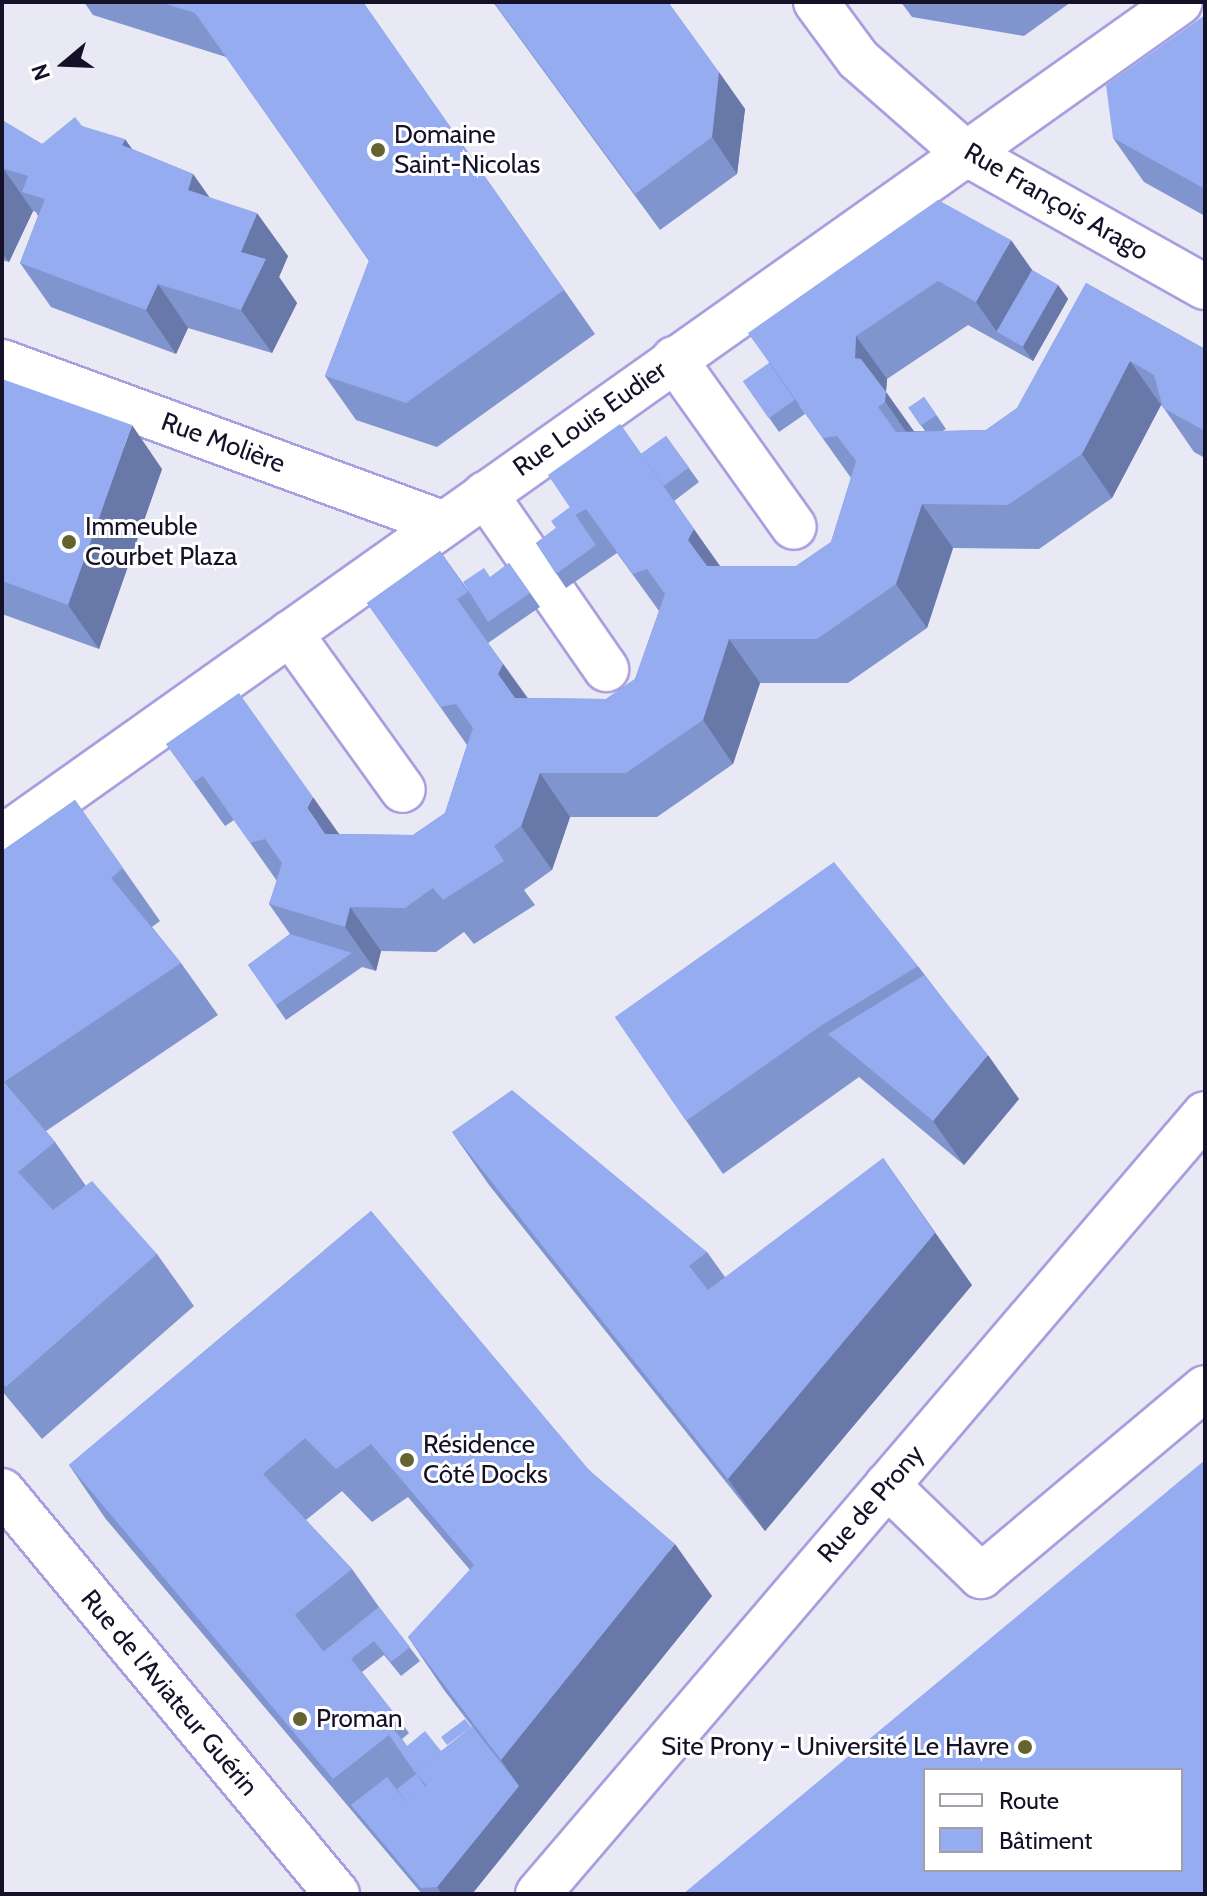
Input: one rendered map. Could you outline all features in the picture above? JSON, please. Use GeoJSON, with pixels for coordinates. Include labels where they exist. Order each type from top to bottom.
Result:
{"type":"FeatureCollection","features":[{"type":"Feature","properties":{"kind":"street","name":"Rue François Arago"},"geometry":{"type":"LineString","coordinates":[[816,2],[858,59],[964,152],[1205,287]]}},
{"type":"Feature","properties":{"kind":"street","name":"Rue Louis Eudier"},"geometry":{"type":"LineString","coordinates":[[2,838],[964,152],[1180,2]]}},
{"type":"Feature","properties":{"kind":"street"},"geometry":{"type":"LineString","coordinates":[[674,359],[794,527]]}},
{"type":"Feature","properties":{"kind":"street","name":"Rue Molière"},"geometry":{"type":"LineString","coordinates":[[2,362],[443,523]]}},
{"type":"Feature","properties":{"kind":"street"},"geometry":{"type":"LineString","coordinates":[[485,494],[606,669]]}},
{"type":"Feature","properties":{"kind":"street"},"geometry":{"type":"LineString","coordinates":[[290,633],[403,790]]}},
{"type":"Feature","properties":{"kind":"street","name":"Rue de Prony"},"geometry":{"type":"LineString","coordinates":[[538,1894],[887,1485],[1197,1141]]}},
{"type":"Feature","properties":{"kind":"street"},"geometry":{"type":"LineString","coordinates":[[887,1485],[981,1576],[1205,1388]]}},
{"type":"Feature","properties":{"kind":"street","name":"Rue de l'Aviateur Guérin"},"geometry":{"type":"LineString","coordinates":[[2,1491],[337,1894]]}},
{"type":"Feature","properties":{"kind":"building","name":"Domaine Saint-Nicolas"},"geometry":{"type":"Polygon","coordinates":[[[160,2],[363,2],[564,290],[406,403],[325,376],[369,260],[195,13],[160,2]]]}},
{"type":"Feature","properties":{"kind":"building"},"geometry":{"type":"Polygon","coordinates":[[[494,2],[668,2],[719,72],[712,137],[635,194],[494,2]]]}},
{"type":"Feature","properties":{"kind":"building"},"geometry":{"type":"Polygon","coordinates":[[[1205,15],[1205,189],[1113,138],[1106,85],[1205,15]]]}},
{"type":"Feature","properties":{"kind":"building"},"geometry":{"type":"Polygon","coordinates":[[[75,117],[82,126],[125,139],[122,145],[193,174],[188,190],[257,213],[241,252],[266,259],[241,310],[158,284],[146,310],[20,263],[45,199],[22,192],[28,176],[2,168],[2,120],[42,144],[75,117]]]}},
{"type":"Feature","properties":{"kind":"building"},"geometry":{"type":"Polygon","coordinates":[[[938,200],[1011,240],[976,302],[938,281],[856,336],[855,358],[861,359],[886,392],[885,402],[878,407],[896,432],[986,430],[1017,408],[1086,283],[1205,349],[1205,431],[1163,408],[1154,375],[1130,361],[1082,454],[1008,505],[922,504],[896,584],[817,639],[729,639],[703,720],[626,773],[540,773],[521,826],[494,846],[504,861],[443,900],[433,888],[405,908],[350,907],[345,927],[269,904],[282,863],[265,839],[250,843],[203,776],[194,782],[166,744],[239,693],[313,797],[307,808],[325,834],[413,835],[445,813],[473,728],[456,704],[440,707],[367,603],[440,551],[468,592],[457,599],[503,664],[498,674],[515,698],[606,699],[635,679],[665,594],[647,569],[633,574],[586,509],[575,515],[548,475],[620,424],[694,529],[688,540],[707,566],[796,566],[831,542],[856,461],[837,436],[823,438],[748,333],[938,200]]]}},
{"type":"Feature","properties":{"kind":"building"},"geometry":{"type":"Polygon","coordinates":[[[1032,270],[1058,285],[1022,346],[996,331],[1032,270]]]}},
{"type":"Feature","properties":{"kind":"building"},"geometry":{"type":"Polygon","coordinates":[[[769,363],[795,400],[769,418],[743,381],[769,363]]]}},
{"type":"Feature","properties":{"kind":"building","name":"Immeuble Courbet Plaza"},"geometry":{"type":"Polygon","coordinates":[[[2,379],[132,425],[68,605],[2,581],[2,379]]]}},
{"type":"Feature","properties":{"kind":"building"},"geometry":{"type":"Polygon","coordinates":[[[924,397],[936,415],[921,426],[908,408],[924,397]]]}},
{"type":"Feature","properties":{"kind":"building"},"geometry":{"type":"Polygon","coordinates":[[[666,436],[689,468],[664,486],[641,454],[666,436]]]}},
{"type":"Feature","properties":{"kind":"building"},"geometry":{"type":"Polygon","coordinates":[[[570,507],[596,545],[556,574],[536,543],[556,528],[551,521],[570,507]]]}},
{"type":"Feature","properties":{"kind":"building"},"geometry":{"type":"Polygon","coordinates":[[[509,563],[530,593],[488,622],[463,582],[484,568],[490,577],[509,563]]]}},
{"type":"Feature","properties":{"kind":"building"},"geometry":{"type":"Polygon","coordinates":[[[75,800],[123,868],[111,878],[181,963],[4,1082],[55,1142],[18,1172],[53,1210],[92,1181],[157,1254],[6,1387],[2,1383],[2,851],[75,800]]]}},
{"type":"Feature","properties":{"kind":"building"},"geometry":{"type":"Polygon","coordinates":[[[834,862],[918,966],[822,1025],[686,1121],[615,1017],[834,862]]]}},
{"type":"Feature","properties":{"kind":"building"},"geometry":{"type":"Polygon","coordinates":[[[290,934],[352,953],[276,1005],[248,965],[290,934]]]}},
{"type":"Feature","properties":{"kind":"building"},"geometry":{"type":"Polygon","coordinates":[[[924,975],[988,1055],[933,1121],[828,1034],[924,975]]]}},
{"type":"Feature","properties":{"kind":"building"},"geometry":{"type":"Polygon","coordinates":[[[512,1090],[707,1252],[689,1266],[708,1290],[883,1158],[935,1233],[728,1479],[452,1132],[512,1090]]]}},
{"type":"Feature","properties":{"kind":"building"},"geometry":{"type":"Polygon","coordinates":[[[371,1211],[588,1469],[675,1544],[501,1760],[408,1637],[474,1565],[371,1444],[336,1469],[305,1438],[263,1474],[352,1569],[295,1615],[389,1735],[333,1779],[69,1465],[371,1211]]]}},
{"type":"Feature","properties":{"kind":"building"},"geometry":{"type":"Polygon","coordinates":[[[1205,1460],[1205,1894],[683,1894],[1205,1460]]]}},
{"type":"Feature","properties":{"kind":"building"},"geometry":{"type":"Polygon","coordinates":[[[379,1607],[410,1647],[391,1662],[374,1641],[351,1659],[399,1719],[391,1726],[407,1746],[425,1731],[441,1751],[415,1772],[426,1787],[407,1803],[397,1789],[416,1774],[323,1652],[379,1607]]]}},
{"type":"Feature","properties":{"kind":"building"},"geometry":{"type":"Polygon","coordinates":[[[465,1719],[471,1727],[447,1745],[441,1737],[465,1719]]]}},
{"type":"Feature","properties":{"kind":"building"},"geometry":{"type":"Polygon","coordinates":[[[472,1726],[519,1786],[437,1887],[421,1888],[351,1805],[387,1777],[407,1803],[427,1786],[415,1772],[472,1726]]]}},
{"type":"Feature","properties":{"kind":"place","name":"Domaine Saint-Nicolas"},"geometry":{"type":"Point","coordinates":[378,150]}},
{"type":"Feature","properties":{"kind":"place","name":"Immeuble Courbet Plaza"},"geometry":{"type":"Point","coordinates":[69,542]}},
{"type":"Feature","properties":{"kind":"place","name":"Résidence Côté Docks"},"geometry":{"type":"Point","coordinates":[407,1460]}},
{"type":"Feature","properties":{"kind":"place","name":"Proman"},"geometry":{"type":"Point","coordinates":[300,1719]}},
{"type":"Feature","properties":{"kind":"place","name":"Site Prony - Université Le Havre"},"geometry":{"type":"Point","coordinates":[1025,1747]}}]}
